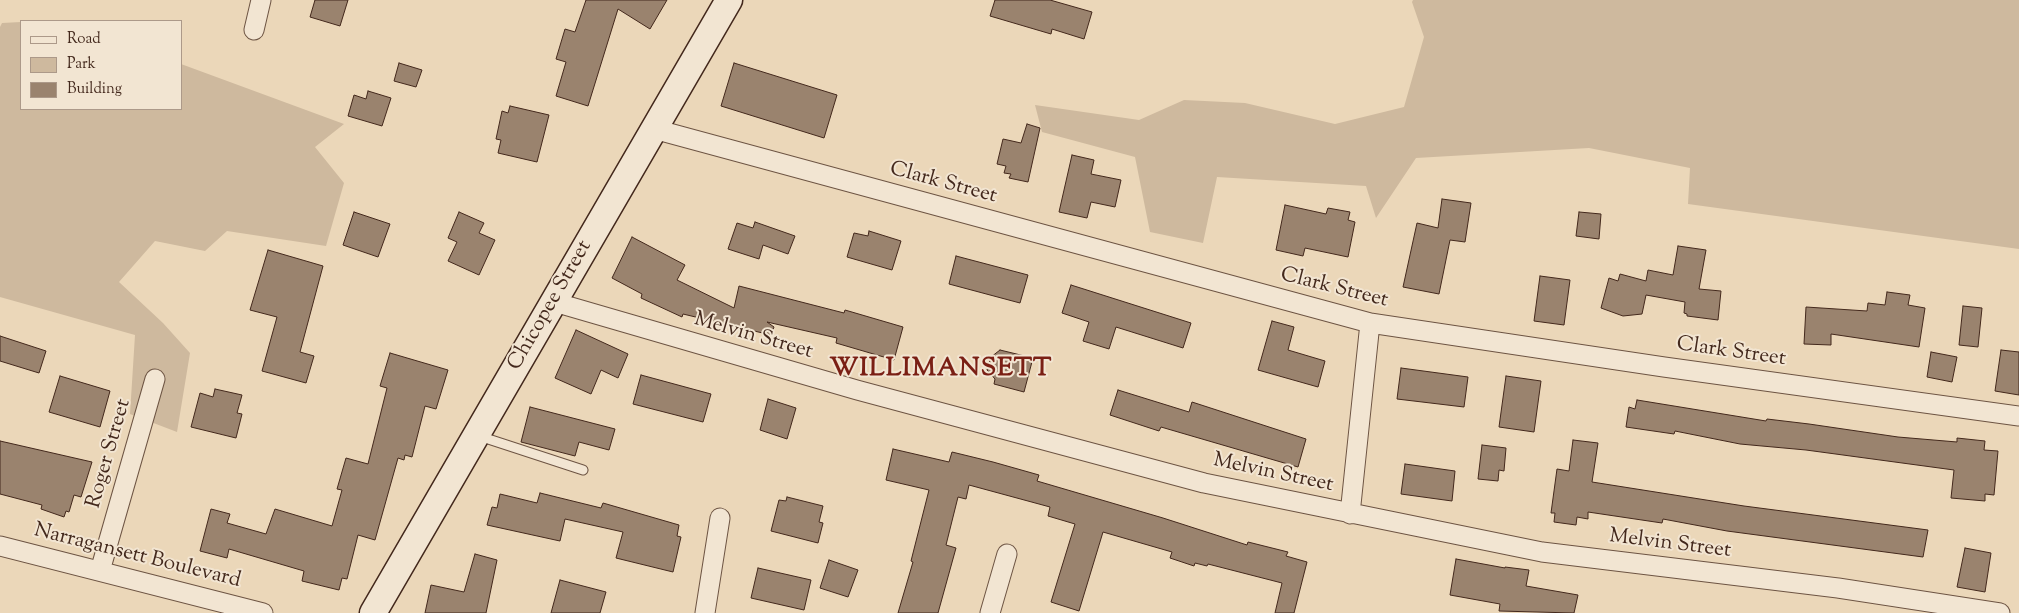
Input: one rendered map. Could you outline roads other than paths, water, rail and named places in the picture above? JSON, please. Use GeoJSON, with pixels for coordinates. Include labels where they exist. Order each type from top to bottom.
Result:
{"type":"FeatureCollection","features":[{"type":"Feature","properties":{"kind":"main road","name":"Chicopee Street"},"geometry":{"type":"LineString","coordinates":[[374,613],[729,0]]}},
{"type":"Feature","properties":{"kind":"street"},"geometry":{"type":"LineString","coordinates":[[254,30],[261,0]]}},
{"type":"Feature","properties":{"kind":"street","name":"Clark Street"},"geometry":{"type":"LineString","coordinates":[[654,129],[1370,323],[1664,367],[2019,416]]}},
{"type":"Feature","properties":{"kind":"street","name":"Melvin Street"},"geometry":{"type":"LineString","coordinates":[[554,302],[857,390],[1204,483],[1542,552],[1838,588],[2000,613]]}},
{"type":"Feature","properties":{"kind":"street"},"geometry":{"type":"LineString","coordinates":[[1350,514],[1370,323]]}},
{"type":"Feature","properties":{"kind":"street","name":"Roger Street"},"geometry":{"type":"LineString","coordinates":[[100,571],[156,379]]}},
{"type":"Feature","properties":{"kind":"street"},"geometry":{"type":"LineString","coordinates":[[705,613],[720,518]]}},
{"type":"Feature","properties":{"kind":"street","name":"Narragansett Boulevard"},"geometry":{"type":"LineString","coordinates":[[0,546],[263,613]]}},
{"type":"Feature","properties":{"kind":"street"},"geometry":{"type":"LineString","coordinates":[[990,613],[1007,554]]}},
{"type":"Feature","properties":{"kind":"lane"},"geometry":{"type":"LineString","coordinates":[[476,435],[583,470]]}},
{"type":"Feature","properties":{"kind":"district","name":"WILLIMANSETT"},"geometry":{"type":"Point","coordinates":[941,371]}}]}
